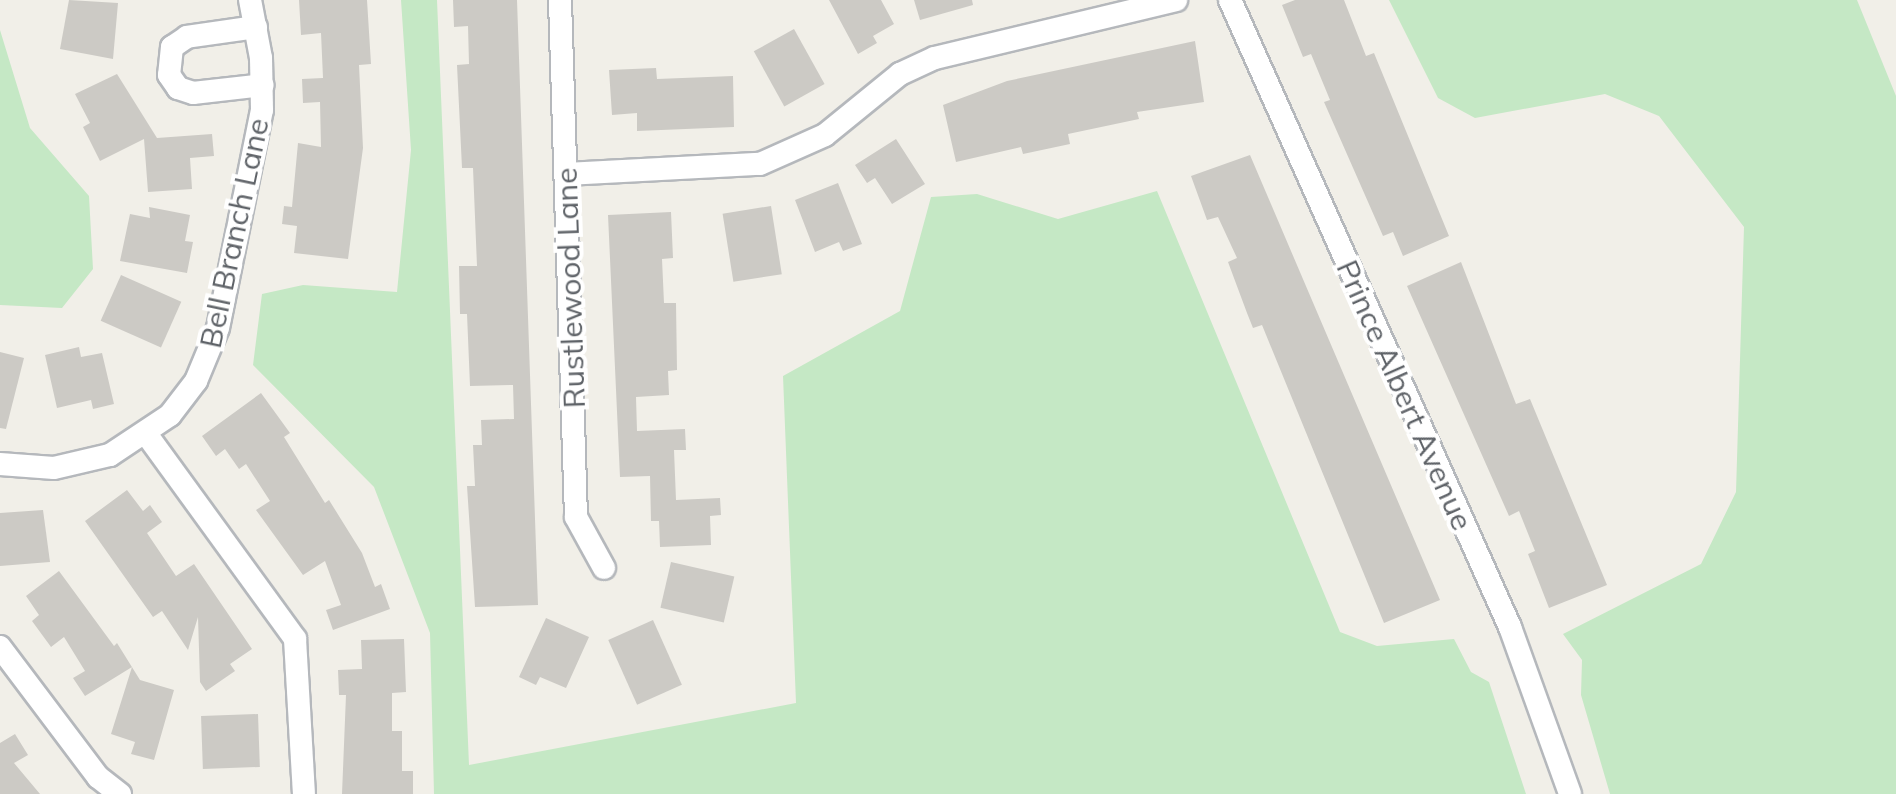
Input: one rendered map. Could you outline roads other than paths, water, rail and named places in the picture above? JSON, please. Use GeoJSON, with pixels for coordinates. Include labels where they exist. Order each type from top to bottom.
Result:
{"type":"FeatureCollection","features":[{"type":"Feature","properties":{"kind":"street","name":"Bell Branch Lane"},"geometry":{"type":"LineString","coordinates":[[0,464],[54,468],[82,464],[147,435],[189,393],[209,356],[257,144],[263,85],[250,0]]}},
{"type":"Feature","properties":{"kind":"street","name":"Rustlewood Lane"},"geometry":{"type":"LineString","coordinates":[[560,0],[576,517],[604,568]]}},
{"type":"Feature","properties":{"kind":"street"},"geometry":{"type":"LineString","coordinates":[[566,174],[760,164],[825,135],[900,74],[935,58],[1176,0]]}},
{"type":"Feature","properties":{"kind":"street","name":"Prince Albert Avenue"},"geometry":{"type":"LineString","coordinates":[[1230,0],[1510,627],[1543,706],[1570,794]]}},
{"type":"Feature","properties":{"kind":"street"},"geometry":{"type":"LineString","coordinates":[[256,27],[187,37],[172,47],[169,75],[178,88],[193,93],[263,85]]}},
{"type":"Feature","properties":{"kind":"street"},"geometry":{"type":"LineString","coordinates":[[147,435],[295,639],[304,794]]}},
{"type":"Feature","properties":{"kind":"street"},"geometry":{"type":"LineString","coordinates":[[0,647],[98,777],[120,794]]}}]}
